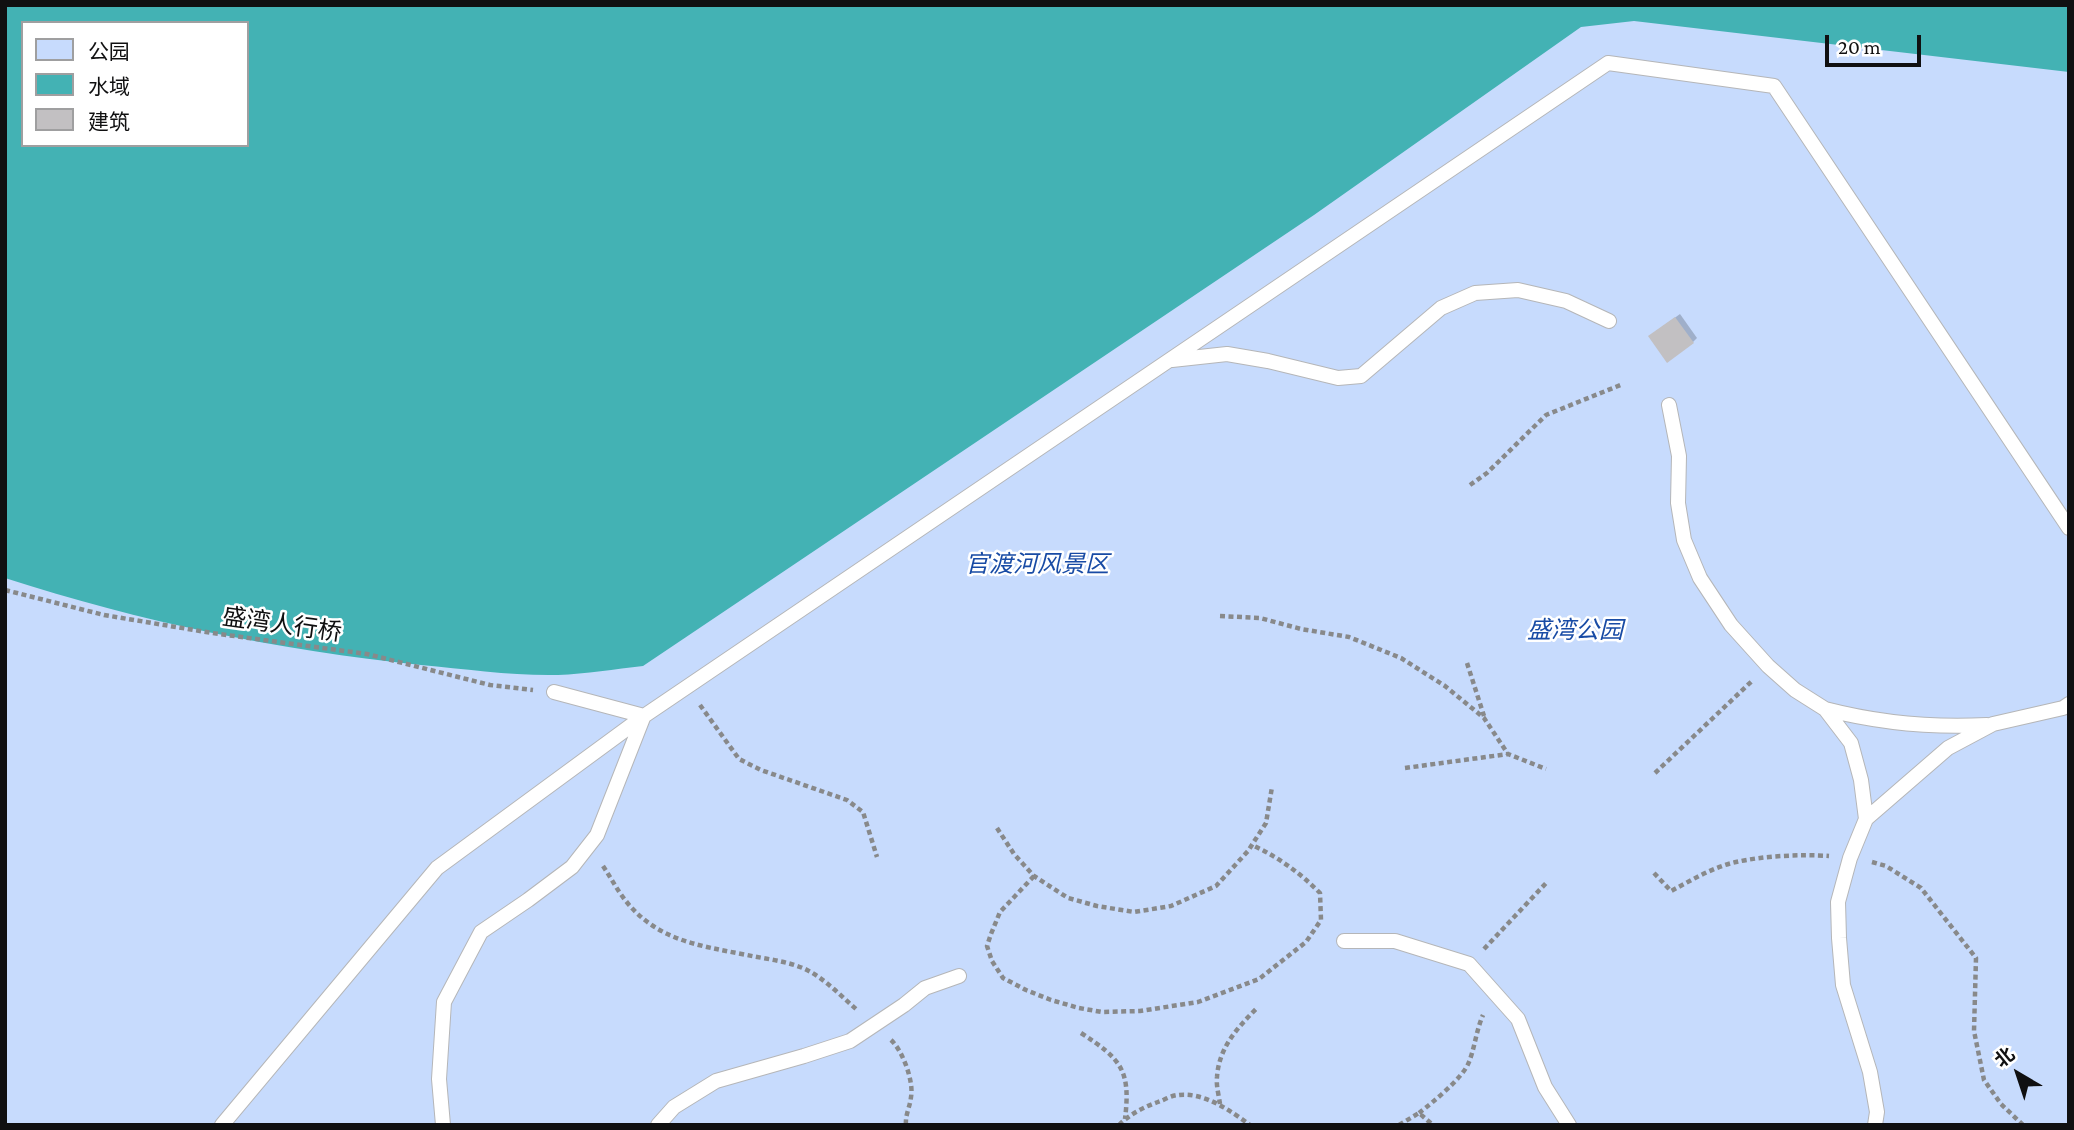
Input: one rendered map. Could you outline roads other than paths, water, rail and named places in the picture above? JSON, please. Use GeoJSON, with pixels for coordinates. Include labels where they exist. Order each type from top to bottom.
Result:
{"type":"FeatureCollection","features":[{"type":"Feature","properties":{"kind":"lane"},"geometry":{"type":"LineString","coordinates":[[222,1125],[437,868],[644,716],[1608,63],[1774,86],[2069,528]]}},
{"type":"Feature","properties":{"kind":"lane"},"geometry":{"type":"LineString","coordinates":[[1168,361],[1227,354],[1338,378],[1361,376],[1441,308],[1475,293],[1518,290],[1566,300],[1609,321]]}},
{"type":"Feature","properties":{"kind":"lane"},"geometry":{"type":"LineString","coordinates":[[1669,405],[1679,456],[1678,503],[1684,540],[1700,578],[1731,625],[1768,666],[1795,690],[1825,709],[1862,719],[1954,727],[1993,724],[2063,708],[2069,704]]}},
{"type":"Feature","properties":{"kind":"lane"},"geometry":{"type":"LineString","coordinates":[[554,692],[644,716]]}},
{"type":"Feature","properties":{"kind":"lane"},"geometry":{"type":"LineString","coordinates":[[1825,709],[1851,743],[1861,780],[1866,819]]}},
{"type":"Feature","properties":{"kind":"lane"},"geometry":{"type":"LineString","coordinates":[[443,1125],[439,1079],[444,1002],[481,932],[572,866],[597,835],[644,716]]}},
{"type":"Feature","properties":{"kind":"lane"},"geometry":{"type":"LineString","coordinates":[[1875,1125],[1877,1112],[1870,1072],[1843,985],[1838,902],[1850,858],[1866,819],[1948,748],[1993,724]]}},
{"type":"Feature","properties":{"kind":"lane"},"geometry":{"type":"LineString","coordinates":[[1344,941],[1395,941],[1469,964],[1518,1018],[1545,1087],[1569,1125]]}},
{"type":"Feature","properties":{"kind":"lane"},"geometry":{"type":"LineString","coordinates":[[658,1125],[674,1107],[716,1080],[850,1041],[925,988],[959,976]]}},
{"type":"Feature","properties":{"kind":"water"},"geometry":{"type":"Polygon","coordinates":[[[5,5],[2069,5],[2069,72],[1634,21],[1581,27],[1314,215],[643,666],[579,674],[541,675],[368,659],[210,632],[56,594],[5,578],[5,5]]]}},
{"type":"Feature","properties":{"kind":"park label","name":"官渡河风景区"},"geometry":{"type":"Point","coordinates":[1037,565]}},
{"type":"Feature","properties":{"kind":"park label","name":"盛湾公园"},"geometry":{"type":"Point","coordinates":[1575,631]}}]}
